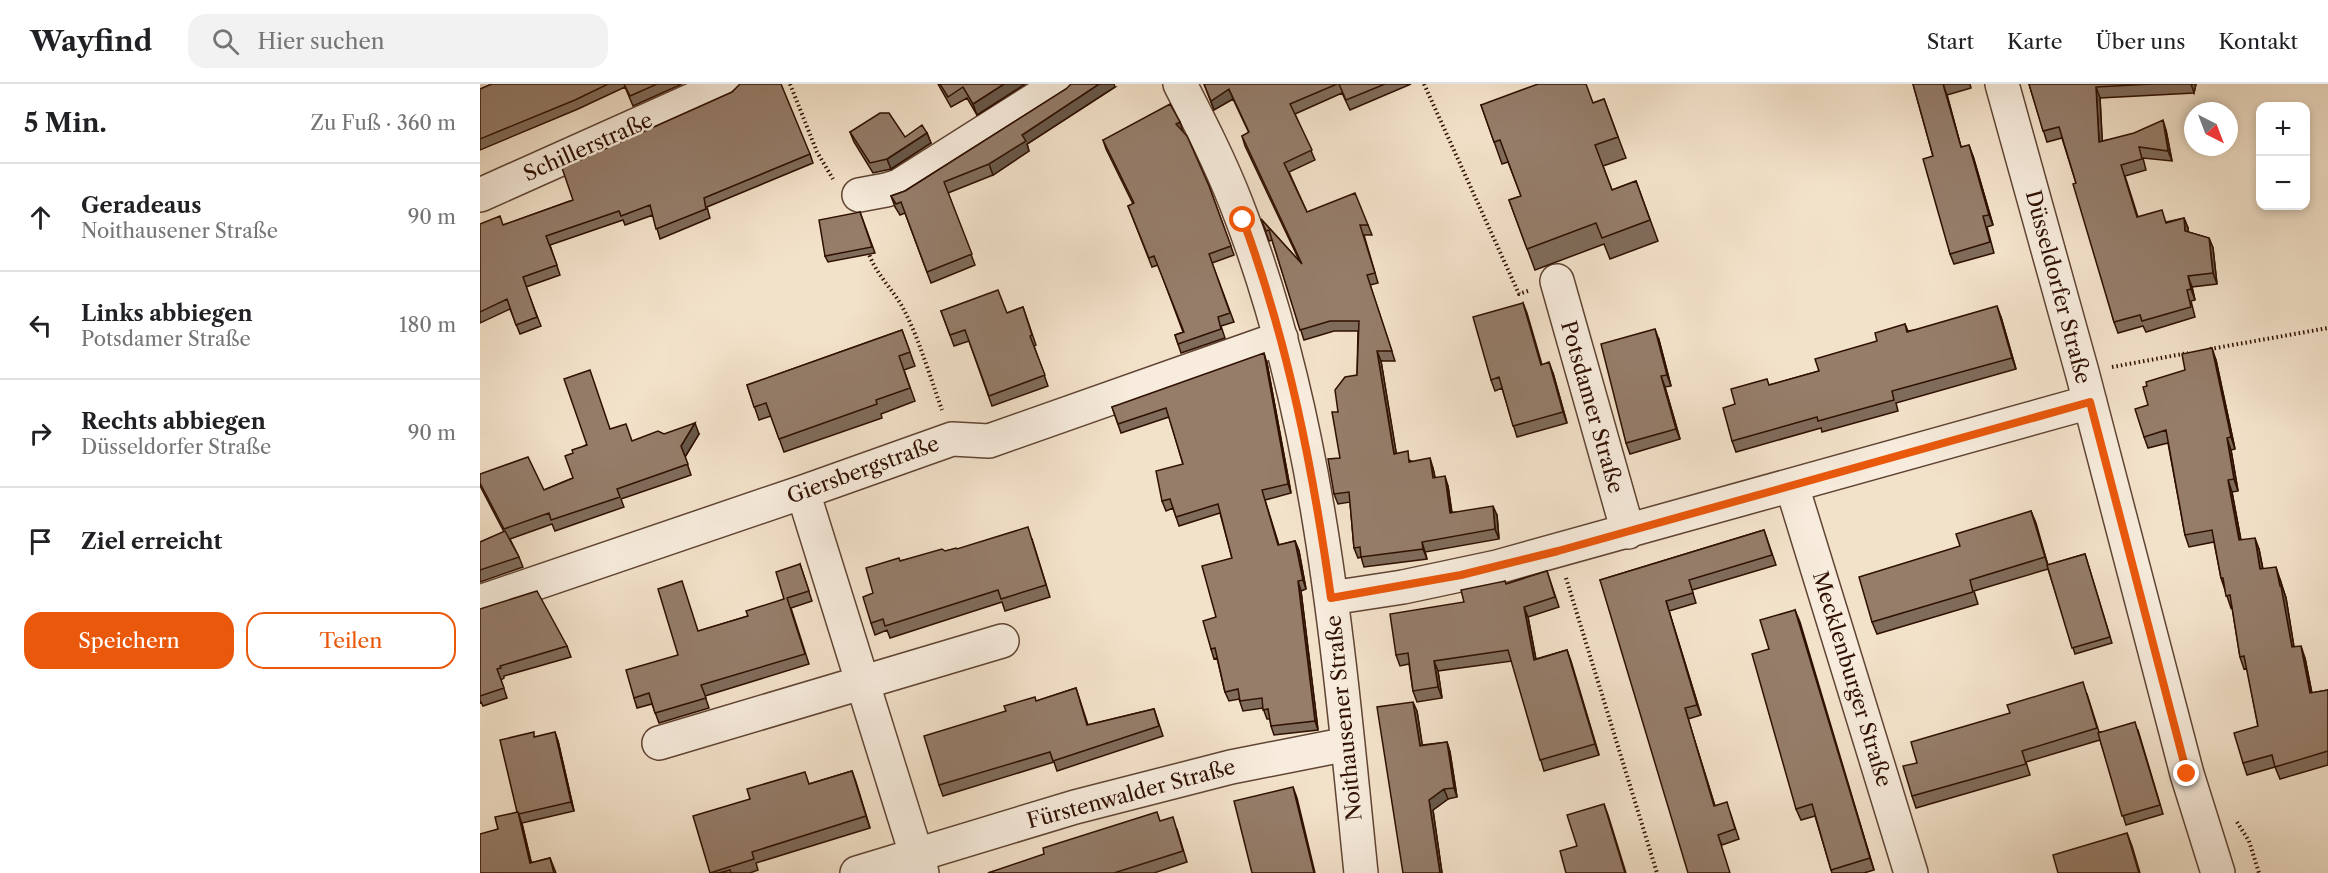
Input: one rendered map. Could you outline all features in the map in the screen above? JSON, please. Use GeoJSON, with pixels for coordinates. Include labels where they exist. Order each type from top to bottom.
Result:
{"type":"FeatureCollection","features":[{"type":"Feature","properties":{"kind":"street","name":"Schillerstraße"},"geometry":{"type":"LineString","coordinates":[[480,195],[728,84]]}},
{"type":"Feature","properties":{"kind":"street"},"geometry":{"type":"LineString","coordinates":[[859,195],[899,186],[1060,84]]}},
{"type":"Feature","properties":{"kind":"street","name":"Noithausener Straße"},"geometry":{"type":"LineString","coordinates":[[1180,84],[1236,203],[1262,276],[1281,338],[1308,454],[1331,598],[1361,873]]}},
{"type":"Feature","properties":{"kind":"street","name":"Düsseldorfer Straße"},"geometry":{"type":"LineString","coordinates":[[2002,84],[2086,387],[2187,774],[2218,873]]}},
{"type":"Feature","properties":{"kind":"street","name":"Potsdamer Straße"},"geometry":{"type":"LineString","coordinates":[[1557,281],[1628,532]]}},
{"type":"Feature","properties":{"kind":"street","name":"Giersbergstraße"},"geometry":{"type":"LineString","coordinates":[[480,602],[952,439],[989,441],[1281,338]]}},
{"type":"Feature","properties":{"kind":"street"},"geometry":{"type":"LineString","coordinates":[[1331,598],[1437,580],[1628,532],[1792,486],[2086,387]]}},
{"type":"Feature","properties":{"kind":"street","name":"Mecklenburger Straße"},"geometry":{"type":"LineString","coordinates":[[1792,486],[1911,873]]}},
{"type":"Feature","properties":{"kind":"street"},"geometry":{"type":"LineString","coordinates":[[803,492],[919,864]]}},
{"type":"Feature","properties":{"kind":"street"},"geometry":{"type":"LineString","coordinates":[[659,743],[1002,641]]}},
{"type":"Feature","properties":{"kind":"street","name":"Fürstenwalder Straße"},"geometry":{"type":"LineString","coordinates":[[857,873],[919,864],[1075,807],[1157,785],[1231,767],[1348,744]]}},
{"type":"Feature","properties":{"kind":"path"},"geometry":{"type":"LineString","coordinates":[[790,84],[825,168],[840,187],[859,195]]}},
{"type":"Feature","properties":{"kind":"path"},"geometry":{"type":"LineString","coordinates":[[1424,84],[1519,294],[1557,281]]}},
{"type":"Feature","properties":{"kind":"path"},"geometry":{"type":"LineString","coordinates":[[866,240],[872,262],[900,301],[909,319],[952,439]]}},
{"type":"Feature","properties":{"kind":"path"},"geometry":{"type":"LineString","coordinates":[[2086,387],[2328,327]]}},
{"type":"Feature","properties":{"kind":"path"},"geometry":{"type":"LineString","coordinates":[[1558,551],[1657,873]]}},
{"type":"Feature","properties":{"kind":"building"},"geometry":{"type":"Polygon","coordinates":[[[492,84],[608,84],[480,139],[480,89],[492,84]]]}},
{"type":"Feature","properties":{"kind":"building"},"geometry":{"type":"Polygon","coordinates":[[[624,84],[657,84],[630,96],[624,84]]]}},
{"type":"Feature","properties":{"kind":"building"},"geometry":{"type":"Polygon","coordinates":[[[740,84],[781,84],[810,154],[704,198],[706,209],[656,229],[650,205],[621,216],[619,211],[546,236],[557,265],[523,277],[537,317],[516,325],[507,299],[480,312],[480,224],[500,216],[503,225],[573,200],[562,168],[732,92],[740,84]]]}},
{"type":"Feature","properties":{"kind":"building"},"geometry":{"type":"Polygon","coordinates":[[[940,84],[1004,84],[973,104],[963,87],[948,97],[940,84]]]}},
{"type":"Feature","properties":{"kind":"building"},"geometry":{"type":"Polygon","coordinates":[[[1071,84],[1099,84],[1022,135],[1026,141],[989,164],[944,182],[972,254],[927,272],[901,202],[896,204],[891,196],[905,191],[1071,84]]]}},
{"type":"Feature","properties":{"kind":"building"},"geometry":{"type":"Polygon","coordinates":[[[1204,84],[1337,84],[1290,104],[1312,150],[1284,163],[1307,212],[1355,193],[1368,225],[1360,225],[1375,273],[1367,275],[1392,351],[1377,351],[1394,454],[1408,451],[1409,462],[1430,458],[1433,478],[1445,476],[1450,513],[1493,506],[1495,529],[1422,542],[1423,549],[1361,557],[1360,547],[1354,548],[1349,492],[1334,494],[1328,459],[1340,458],[1332,412],[1338,412],[1335,390],[1345,377],[1357,375],[1359,321],[1330,321],[1300,330],[1269,230],[1266,231],[1261,219],[1302,264],[1242,136],[1249,132],[1229,89],[1211,101],[1204,84]]]}},
{"type":"Feature","properties":{"kind":"building"},"geometry":{"type":"Polygon","coordinates":[[[1339,84],[1385,84],[1346,100],[1339,84]]]}},
{"type":"Feature","properties":{"kind":"building"},"geometry":{"type":"Polygon","coordinates":[[[1538,84],[1586,84],[1593,103],[1604,99],[1618,137],[1595,145],[1612,190],[1636,181],[1650,220],[1602,238],[1596,223],[1527,249],[1509,200],[1521,196],[1500,140],[1494,142],[1481,105],[1538,84]]]}},
{"type":"Feature","properties":{"kind":"building"},"geometry":{"type":"Polygon","coordinates":[[[1913,84],[1943,84],[1961,147],[1969,145],[1989,215],[1983,216],[1990,242],[1950,254],[1923,159],[1933,156],[1913,84]]]}},
{"type":"Feature","properties":{"kind":"building"},"geometry":{"type":"Polygon","coordinates":[[[2029,84],[2152,84],[2096,87],[2099,142],[2134,133],[2163,120],[2168,151],[2139,147],[2142,159],[2121,165],[2137,217],[2162,210],[2166,223],[2184,218],[2185,231],[2209,238],[2213,273],[2188,276],[2191,289],[2187,290],[2191,307],[2142,321],[2140,315],[2114,322],[2073,184],[2076,183],[2059,127],[2043,131],[2029,84]]]}},
{"type":"Feature","properties":{"kind":"building"},"geometry":{"type":"Polygon","coordinates":[[[1170,104],[1180,122],[1176,124],[1187,136],[1209,186],[1231,246],[1209,254],[1230,313],[1218,317],[1221,329],[1178,344],[1175,335],[1184,332],[1154,256],[1149,258],[1128,206],[1134,203],[1103,140],[1170,104]]]}},
{"type":"Feature","properties":{"kind":"building"},"geometry":{"type":"Polygon","coordinates":[[[880,113],[889,113],[905,137],[922,125],[927,133],[887,159],[870,163],[850,132],[880,113]]]}},
{"type":"Feature","properties":{"kind":"building"},"geometry":{"type":"Polygon","coordinates":[[[860,212],[872,247],[825,256],[819,220],[860,212]]]}},
{"type":"Feature","properties":{"kind":"building"},"geometry":{"type":"Polygon","coordinates":[[[998,290],[1007,313],[1023,307],[1032,335],[1030,336],[1045,375],[989,396],[965,330],[950,335],[941,311],[998,290]]]}},
{"type":"Feature","properties":{"kind":"building"},"geometry":{"type":"Polygon","coordinates":[[[1523,303],[1541,365],[1549,362],[1563,412],[1513,426],[1499,377],[1491,380],[1473,317],[1523,303]]]}},
{"type":"Feature","properties":{"kind":"building"},"geometry":{"type":"Polygon","coordinates":[[[1997,306],[2012,358],[1892,391],[1894,400],[1818,421],[1817,417],[1732,441],[1723,408],[1735,404],[1731,389],[1767,379],[1769,385],[1819,371],[1815,359],[1877,341],[1875,333],[1905,324],[1907,332],[1997,306]]]}},
{"type":"Feature","properties":{"kind":"building"},"geometry":{"type":"Polygon","coordinates":[[[1655,329],[1667,375],[1661,376],[1676,429],[1626,443],[1601,344],[1655,329]]]}},
{"type":"Feature","properties":{"kind":"building"},"geometry":{"type":"Polygon","coordinates":[[[902,330],[910,352],[899,356],[910,388],[876,400],[877,404],[779,439],[766,403],[754,407],[747,385],[902,330]]]}},
{"type":"Feature","properties":{"kind":"building"},"geometry":{"type":"Polygon","coordinates":[[[2212,348],[2231,437],[2227,438],[2234,479],[2228,480],[2239,540],[2255,538],[2260,569],[2276,567],[2292,647],[2301,646],[2310,693],[2328,690],[2328,751],[2275,767],[2272,755],[2243,763],[2234,733],[2258,726],[2244,656],[2240,657],[2230,595],[2226,596],[2223,578],[2221,578],[2212,530],[2185,535],[2166,430],[2144,437],[2135,409],[2148,405],[2143,387],[2147,386],[2146,382],[2185,370],[2182,354],[2212,348]]]}},
{"type":"Feature","properties":{"kind":"building"},"geometry":{"type":"Polygon","coordinates":[[[1264,353],[1288,484],[1262,490],[1278,545],[1295,541],[1303,580],[1298,581],[1315,721],[1271,726],[1268,709],[1263,710],[1262,698],[1240,701],[1238,689],[1225,692],[1215,648],[1211,649],[1203,621],[1216,617],[1202,566],[1232,558],[1218,504],[1176,517],[1170,499],[1162,501],[1156,471],[1183,464],[1166,408],[1118,424],[1112,407],[1264,353]]]}},
{"type":"Feature","properties":{"kind":"building"},"geometry":{"type":"Polygon","coordinates":[[[590,370],[610,429],[626,424],[632,441],[658,431],[664,434],[695,423],[681,446],[688,464],[617,489],[620,497],[551,520],[549,513],[504,529],[480,483],[480,474],[528,457],[544,490],[573,478],[565,456],[573,453],[572,450],[587,445],[564,379],[590,370]]]}},
{"type":"Feature","properties":{"kind":"building"},"geometry":{"type":"Polygon","coordinates":[[[2031,511],[2045,557],[1970,580],[1973,592],[1872,622],[1859,577],[1960,546],[1956,534],[2031,511]]]}},
{"type":"Feature","properties":{"kind":"building"},"geometry":{"type":"Polygon","coordinates":[[[1028,527],[1046,585],[1001,599],[998,590],[885,626],[883,619],[871,623],[863,597],[873,593],[866,568],[942,549],[945,551],[957,549],[1028,527]]]}},
{"type":"Feature","properties":{"kind":"building"},"geometry":{"type":"Polygon","coordinates":[[[1764,530],[1772,555],[1689,580],[1693,593],[1666,601],[1697,705],[1685,708],[1714,806],[1727,802],[1735,829],[1718,835],[1730,873],[1688,873],[1600,580],[1764,530]]]}},
{"type":"Feature","properties":{"kind":"building"},"geometry":{"type":"Polygon","coordinates":[[[505,531],[519,557],[480,570],[480,542],[505,531]]]}},
{"type":"Feature","properties":{"kind":"building"},"geometry":{"type":"Polygon","coordinates":[[[2085,554],[2110,637],[2072,648],[2047,565],[2085,554]]]}},
{"type":"Feature","properties":{"kind":"building"},"geometry":{"type":"Polygon","coordinates":[[[800,564],[809,591],[787,598],[805,654],[701,685],[706,698],[655,713],[649,693],[634,698],[626,670],[678,655],[658,589],[682,581],[698,631],[748,616],[746,611],[784,599],[776,572],[800,564]]]}},
{"type":"Feature","properties":{"kind":"building"},"geometry":{"type":"Polygon","coordinates":[[[1547,571],[1555,597],[1524,607],[1534,660],[1567,650],[1595,744],[1540,760],[1508,650],[1434,661],[1438,687],[1413,691],[1408,653],[1396,655],[1390,614],[1464,602],[1461,590],[1505,581],[1506,584],[1547,571]]]}},
{"type":"Feature","properties":{"kind":"building"},"geometry":{"type":"Polygon","coordinates":[[[537,591],[567,646],[500,666],[501,668],[497,669],[504,688],[480,696],[480,609],[537,591]]]}},
{"type":"Feature","properties":{"kind":"building"},"geometry":{"type":"Polygon","coordinates":[[[1795,610],[1870,858],[1831,870],[1812,804],[1796,809],[1752,654],[1769,649],[1760,620],[1795,610]]]}},
{"type":"Feature","properties":{"kind":"building"},"geometry":{"type":"Polygon","coordinates":[[[2083,682],[2097,728],[2022,751],[2026,764],[1912,796],[1903,766],[1917,763],[1911,742],[2010,713],[2007,705],[2083,682]]]}},
{"type":"Feature","properties":{"kind":"building"},"geometry":{"type":"Polygon","coordinates":[[[1076,688],[1087,725],[1154,709],[1159,726],[1053,761],[1050,752],[939,785],[924,736],[1006,711],[1004,706],[1035,697],[1036,701],[1076,688]]]}},
{"type":"Feature","properties":{"kind":"building"},"geometry":{"type":"Polygon","coordinates":[[[1413,702],[1420,746],[1447,742],[1454,788],[1444,789],[1429,800],[1440,873],[1403,873],[1377,707],[1413,702]]]}},
{"type":"Feature","properties":{"kind":"building"},"geometry":{"type":"Polygon","coordinates":[[[2135,722],[2160,805],[2122,816],[2098,733],[2135,722]]]}},
{"type":"Feature","properties":{"kind":"building"},"geometry":{"type":"Polygon","coordinates":[[[534,732],[534,737],[555,732],[571,802],[519,814],[500,740],[534,732]]]}},
{"type":"Feature","properties":{"kind":"building"},"geometry":{"type":"Polygon","coordinates":[[[852,771],[866,816],[752,852],[754,859],[710,873],[693,816],[750,799],[747,789],[805,772],[809,784],[852,771]]]}},
{"type":"Feature","properties":{"kind":"building"},"geometry":{"type":"Polygon","coordinates":[[[1293,787],[1314,873],[1252,873],[1234,801],[1293,787]]]}},
{"type":"Feature","properties":{"kind":"building"},"geometry":{"type":"Polygon","coordinates":[[[1604,804],[1625,873],[1566,873],[1560,851],[1577,846],[1567,815],[1604,804]]]}},
{"type":"Feature","properties":{"kind":"building"},"geometry":{"type":"Polygon","coordinates":[[[518,812],[530,863],[550,858],[554,873],[480,873],[480,834],[498,829],[495,817],[518,812]]]}},
{"type":"Feature","properties":{"kind":"building"},"geometry":{"type":"Polygon","coordinates":[[[1157,812],[1160,821],[1173,817],[1183,851],[1114,873],[988,873],[1044,854],[1043,848],[1157,812]]]}},
{"type":"Feature","properties":{"kind":"building"},"geometry":{"type":"Polygon","coordinates":[[[2127,833],[2139,873],[2058,873],[2053,855],[2127,833]]]}},
{"type":"Feature","properties":{"kind":"route"},"geometry":{"type":"LineString","coordinates":[[1243,220],[1281,338],[1300,416],[1320,518],[1331,598],[1403,587],[1497,567],[2090,402],[2187,774]]}}]}
